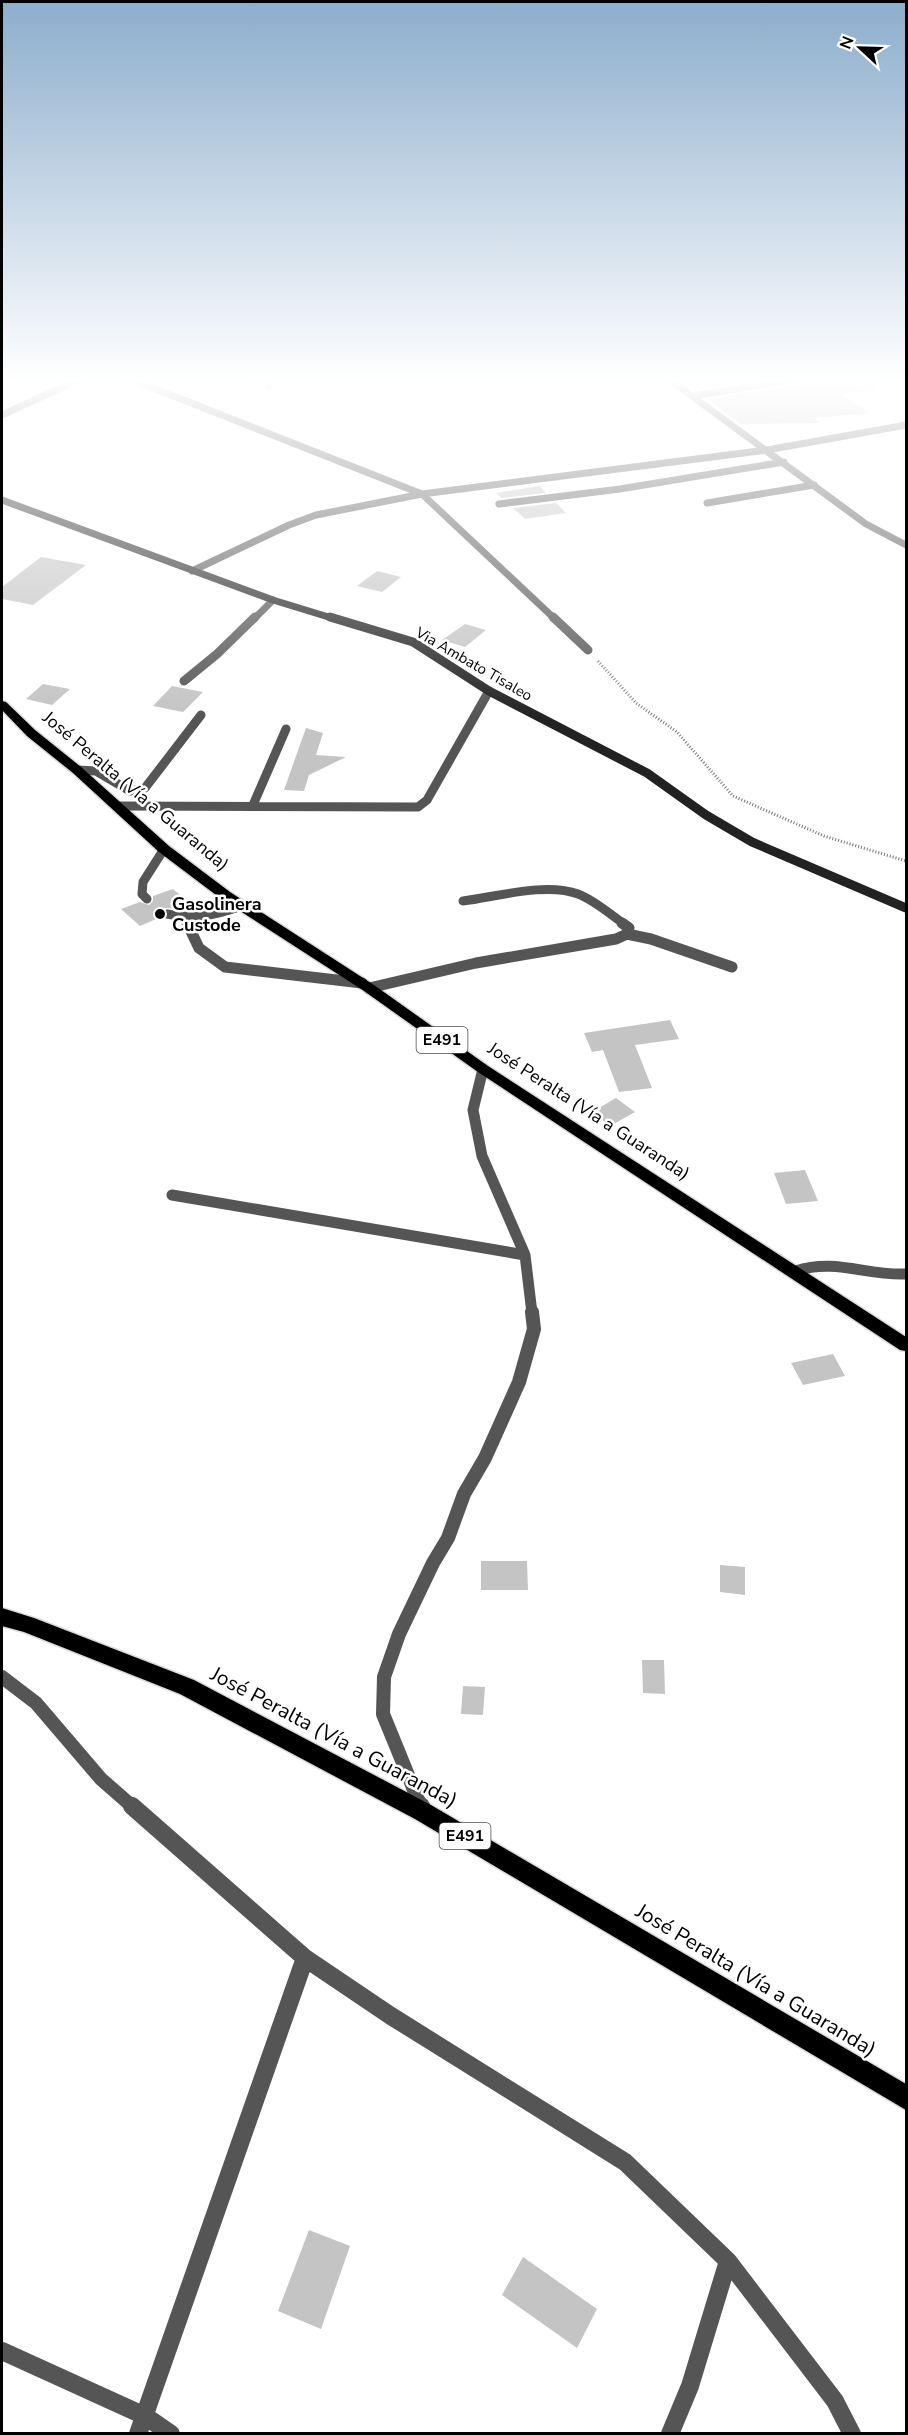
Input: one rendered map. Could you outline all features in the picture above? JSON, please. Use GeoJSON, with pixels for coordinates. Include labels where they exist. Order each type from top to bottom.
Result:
{"type":"FeatureCollection","features":[{"type":"Feature","properties":{"kind":"highway","name":"José Peralta (Vía a Guaranda)"},"geometry":{"type":"LineString","coordinates":[[2,704],[31,733],[77,770],[106,799],[118,806],[164,849],[242,906],[366,985],[483,1068],[906,1345]]}},
{"type":"Feature","properties":{"kind":"highway","name":"José Peralta (Vía a Guaranda)"},"geometry":{"type":"LineString","coordinates":[[2,1617],[27,1624],[187,1687],[423,1812],[906,2098]]}},
{"type":"Feature","properties":{"kind":"main road","name":"Via Ambato Tisaleo"},"geometry":{"type":"LineString","coordinates":[[2,500],[273,600],[413,642],[489,691],[647,773],[706,815],[752,842],[906,908]]}},
{"type":"Feature","properties":{"kind":"street"},"geometry":{"type":"LineString","coordinates":[[413,491],[422,494],[588,650]]}},
{"type":"Feature","properties":{"kind":"street"},"geometry":{"type":"LineString","coordinates":[[192,571],[288,525],[316,515],[448,491]]}},
{"type":"Feature","properties":{"kind":"street"},"geometry":{"type":"LineString","coordinates":[[499,504],[607,491]]}},
{"type":"Feature","properties":{"kind":"street"},"geometry":{"type":"LineString","coordinates":[[707,503],[781,491]]}},
{"type":"Feature","properties":{"kind":"street"},"geometry":{"type":"LineString","coordinates":[[822,491],[866,524],[906,545]]}},
{"type":"Feature","properties":{"kind":"street"},"geometry":{"type":"LineString","coordinates":[[184,681],[217,654],[273,600]]}},
{"type":"Feature","properties":{"kind":"street"},"geometry":{"type":"LineString","coordinates":[[118,806],[418,807],[427,800],[489,691]]}},
{"type":"Feature","properties":{"kind":"street"},"geometry":{"type":"LineString","coordinates":[[77,770],[96,771],[130,791],[145,788],[201,715]]}},
{"type":"Feature","properties":{"kind":"street"},"geometry":{"type":"LineString","coordinates":[[253,805],[286,729]]}},
{"type":"Feature","properties":{"kind":"street"},"geometry":{"type":"LineString","coordinates":[[147,899],[142,894],[143,882],[164,849]]}},
{"type":"Feature","properties":{"kind":"street"},"geometry":{"type":"LineString","coordinates":[[463,901],[550,890],[566,891],[578,894],[629,928],[627,934]]}},
{"type":"Feature","properties":{"kind":"street"},"geometry":{"type":"LineString","coordinates":[[167,914],[185,919],[205,918],[242,906]]}},
{"type":"Feature","properties":{"kind":"street"},"geometry":{"type":"LineString","coordinates":[[185,919],[196,947],[208,958],[225,967],[366,985],[616,939],[627,934],[651,939],[732,968]]}},
{"type":"Feature","properties":{"kind":"street"},"geometry":{"type":"LineString","coordinates":[[423,1812],[383,1714],[384,1677],[399,1634],[433,1563],[448,1538],[464,1494],[485,1458],[519,1382],[534,1329],[525,1255],[482,1156],[472,1110],[483,1068]]}},
{"type":"Feature","properties":{"kind":"street"},"geometry":{"type":"LineString","coordinates":[[172,1195],[525,1255]]}},
{"type":"Feature","properties":{"kind":"street"},"geometry":{"type":"LineString","coordinates":[[796,1271],[816,1265],[831,1265],[868,1273],[906,1274]]}},
{"type":"Feature","properties":{"kind":"street"},"geometry":{"type":"LineString","coordinates":[[2,1677],[36,1703],[101,1779],[305,1958],[391,2016],[625,2162],[728,2261],[835,2402],[852,2433]]}},
{"type":"Feature","properties":{"kind":"street"},"geometry":{"type":"LineString","coordinates":[[142,2424],[305,1958]]}},
{"type":"Feature","properties":{"kind":"street"},"geometry":{"type":"LineString","coordinates":[[670,2433],[690,2386],[728,2261]]}},
{"type":"Feature","properties":{"kind":"street"},"geometry":{"type":"LineString","coordinates":[[2,2351],[142,2424],[171,2433]]}},
{"type":"Feature","properties":{"kind":"path"},"geometry":{"type":"LineString","coordinates":[[588,650],[636,703],[677,732],[733,796],[824,836],[906,861]]}},
{"type":"Feature","properties":{"kind":"building"},"geometry":{"type":"Polygon","coordinates":[[[544,491],[546,493],[502,498],[496,493],[544,491]]]}},
{"type":"Feature","properties":{"kind":"building"},"geometry":{"type":"Polygon","coordinates":[[[556,503],[566,513],[525,519],[513,508],[556,503]]]}},
{"type":"Feature","properties":{"kind":"building"},"geometry":{"type":"Polygon","coordinates":[[[41,557],[86,565],[33,605],[2,599],[2,587],[41,557]]]}},
{"type":"Feature","properties":{"kind":"building"},"geometry":{"type":"Polygon","coordinates":[[[377,571],[401,577],[382,592],[357,586],[377,571]]]}},
{"type":"Feature","properties":{"kind":"building"},"geometry":{"type":"Polygon","coordinates":[[[465,624],[486,630],[465,647],[442,640],[465,624]]]}},
{"type":"Feature","properties":{"kind":"building"},"geometry":{"type":"Polygon","coordinates":[[[43,684],[70,689],[52,705],[26,699],[43,684]]]}},
{"type":"Feature","properties":{"kind":"building"},"geometry":{"type":"Polygon","coordinates":[[[172,686],[203,692],[183,712],[153,706],[172,686]]]}},
{"type":"Feature","properties":{"kind":"building"},"geometry":{"type":"Polygon","coordinates":[[[306,728],[323,733],[316,755],[346,757],[309,775],[304,791],[284,790],[306,728]]]}},
{"type":"Feature","properties":{"kind":"building"},"geometry":{"type":"Polygon","coordinates":[[[173,889],[191,904],[179,909],[164,908],[161,917],[140,926],[121,909],[140,902],[149,905],[153,901],[153,896],[173,889]]]}},
{"type":"Feature","properties":{"kind":"building"},"geometry":{"type":"Polygon","coordinates":[[[670,1020],[679,1039],[635,1045],[652,1088],[619,1092],[603,1050],[592,1052],[584,1033],[670,1020]]]}},
{"type":"Feature","properties":{"kind":"building"},"geometry":{"type":"Polygon","coordinates":[[[616,1098],[635,1112],[610,1126],[592,1112],[616,1098]]]}},
{"type":"Feature","properties":{"kind":"building"},"geometry":{"type":"Polygon","coordinates":[[[805,1170],[818,1201],[786,1204],[774,1173],[805,1170]]]}},
{"type":"Feature","properties":{"kind":"building"},"geometry":{"type":"Polygon","coordinates":[[[833,1354],[845,1376],[803,1385],[791,1363],[833,1354]]]}},
{"type":"Feature","properties":{"kind":"building"},"geometry":{"type":"Polygon","coordinates":[[[481,1561],[527,1561],[528,1590],[481,1590],[481,1561]]]}},
{"type":"Feature","properties":{"kind":"building"},"geometry":{"type":"Polygon","coordinates":[[[720,1565],[745,1567],[745,1595],[720,1592],[720,1565]]]}},
{"type":"Feature","properties":{"kind":"building"},"geometry":{"type":"Polygon","coordinates":[[[642,1660],[664,1660],[665,1694],[643,1693],[642,1660]]]}},
{"type":"Feature","properties":{"kind":"building"},"geometry":{"type":"Polygon","coordinates":[[[463,1686],[485,1687],[483,1715],[461,1714],[463,1686]]]}},
{"type":"Feature","properties":{"kind":"building"},"geometry":{"type":"Polygon","coordinates":[[[309,2230],[350,2246],[321,2329],[278,2311],[309,2230]]]}},
{"type":"Feature","properties":{"kind":"building"},"geometry":{"type":"Polygon","coordinates":[[[523,2257],[597,2309],[577,2348],[502,2295],[523,2257]]]}},
{"type":"Feature","properties":{"kind":"place","name":"Gasolinera Custode"},"geometry":{"type":"Point","coordinates":[160,914]}}]}
